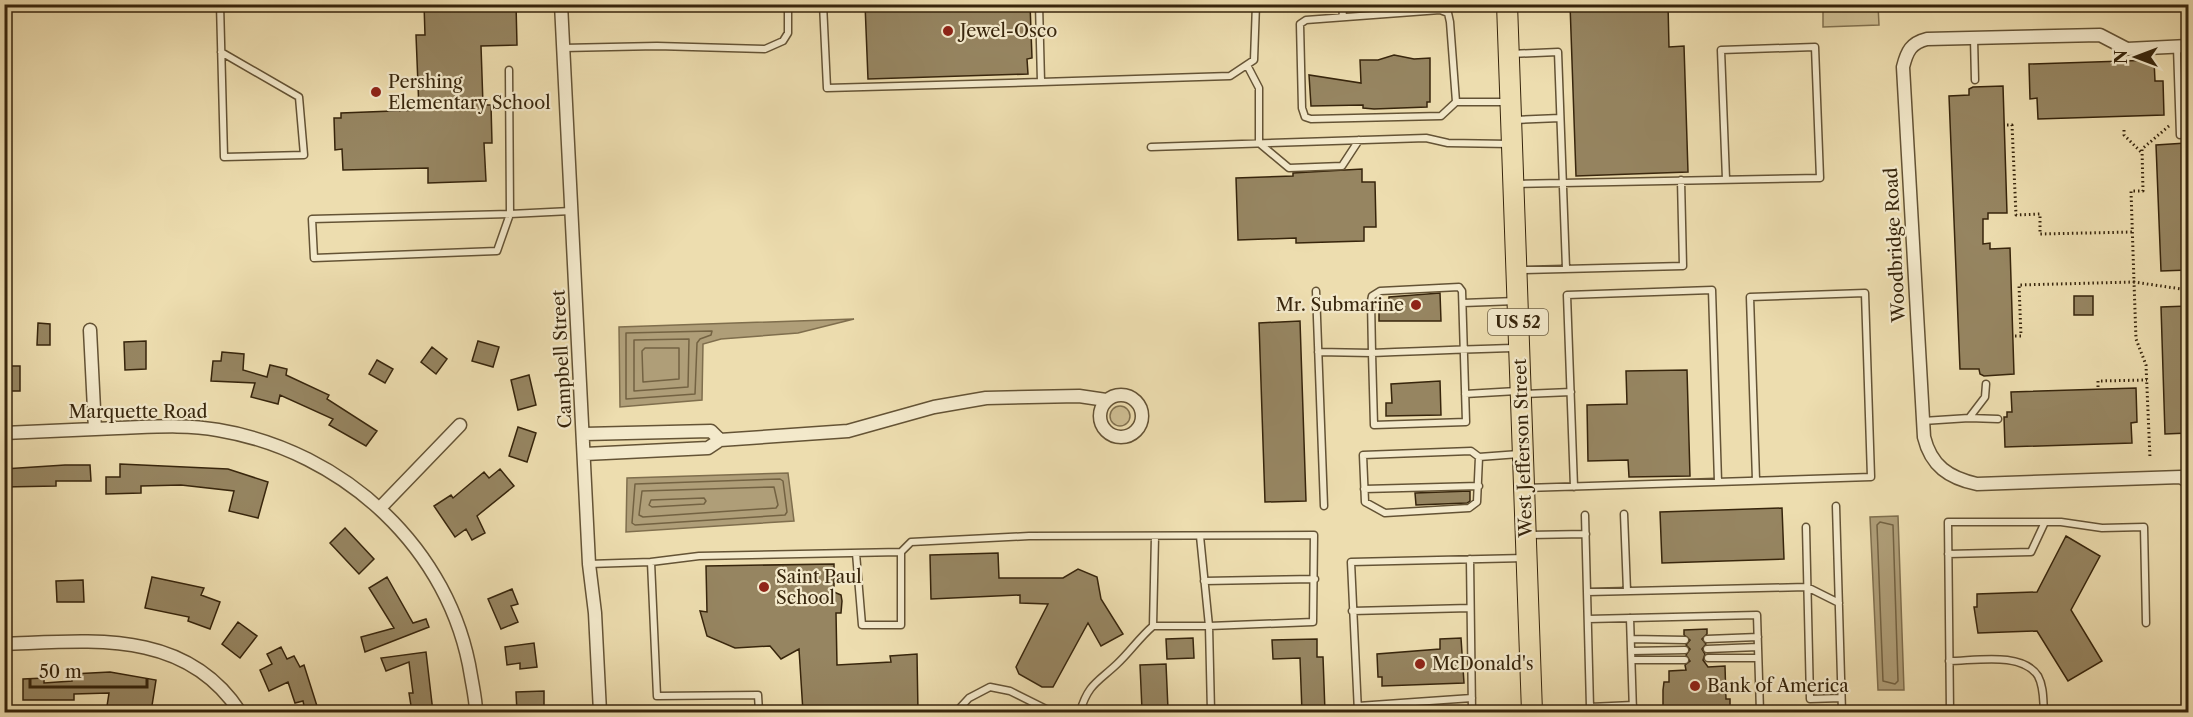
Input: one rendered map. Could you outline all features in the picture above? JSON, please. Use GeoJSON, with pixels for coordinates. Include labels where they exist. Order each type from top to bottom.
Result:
{"type":"FeatureCollection","features":[{"type":"Feature","properties":{"kind":"main road","name":"West Jefferson Street"},"geometry":{"type":"LineString","coordinates":[[1507,4],[1532,712]]}},
{"type":"Feature","properties":{"kind":"street","name":"Campbell Street"},"geometry":{"type":"LineString","coordinates":[[561,4],[589,564],[596,623],[600,712]]}},
{"type":"Feature","properties":{"kind":"street","name":"Woodbridge Road"},"geometry":{"type":"LineString","coordinates":[[2183,47],[2127,49],[2100,35],[1927,39],[1915,42],[1907,52],[1904,67],[1923,421],[1927,450],[1950,477],[1977,484],[2181,477],[2188,482]]}},
{"type":"Feature","properties":{"kind":"street"},"geometry":{"type":"LineString","coordinates":[[90,330],[95,429]]}},
{"type":"Feature","properties":{"kind":"street"},"geometry":{"type":"LineString","coordinates":[[585,454],[708,448],[720,440],[848,431],[934,407],[976,399],[1079,396],[1106,400]]}},
{"type":"Feature","properties":{"kind":"street"},"geometry":{"type":"LineString","coordinates":[[380,508],[460,425]]}},
{"type":"Feature","properties":{"kind":"street","name":"Marquette Road"},"geometry":{"type":"LineString","coordinates":[[4,433],[166,426],[218,430],[265,442],[310,460],[349,482],[380,508],[431,568],[453,608],[468,656],[476,712]]}},
{"type":"Feature","properties":{"kind":"street"},"geometry":{"type":"LineString","coordinates":[[584,434],[711,431],[720,440]]}},
{"type":"Feature","properties":{"kind":"street"},"geometry":{"type":"LineString","coordinates":[[4,644],[97,640],[135,644],[162,651],[202,672],[230,696],[240,712]]}},
{"type":"Feature","properties":{"kind":"lane"},"geometry":{"type":"LineString","coordinates":[[220,4],[221,52],[224,157],[304,155],[299,97],[221,52]]}},
{"type":"Feature","properties":{"kind":"lane"},"geometry":{"type":"LineString","coordinates":[[562,48],[772,47],[783,42],[788,33],[788,4]]}},
{"type":"Feature","properties":{"kind":"lane"},"geometry":{"type":"LineString","coordinates":[[823,4],[827,88],[1230,76],[1254,60],[1256,4]]}},
{"type":"Feature","properties":{"kind":"lane"},"geometry":{"type":"LineString","coordinates":[[1039,4],[1041,82]]}},
{"type":"Feature","properties":{"kind":"lane"},"geometry":{"type":"LineString","coordinates":[[1342,4],[1343,17]]}},
{"type":"Feature","properties":{"kind":"lane"},"geometry":{"type":"LineString","coordinates":[[1440,10],[1448,13],[1456,102],[1441,116],[1311,119],[1305,117],[1302,108],[1300,24],[1306,20],[1343,17],[1440,10]]}},
{"type":"Feature","properties":{"kind":"lane"},"geometry":{"type":"LineString","coordinates":[[1974,38],[1975,80]]}},
{"type":"Feature","properties":{"kind":"lane"},"geometry":{"type":"LineString","coordinates":[[1513,184],[1820,178],[1815,47],[1721,50],[1726,179]]}},
{"type":"Feature","properties":{"kind":"lane"},"geometry":{"type":"LineString","coordinates":[[2180,135],[2183,47]]}},
{"type":"Feature","properties":{"kind":"lane"},"geometry":{"type":"LineString","coordinates":[[1509,54],[1558,52],[1566,268]]}},
{"type":"Feature","properties":{"kind":"lane"},"geometry":{"type":"LineString","coordinates":[[1247,65],[1259,88],[1259,143]]}},
{"type":"Feature","properties":{"kind":"lane"},"geometry":{"type":"LineString","coordinates":[[509,70],[510,214],[497,250],[314,258],[312,219],[510,214],[572,211]]}},
{"type":"Feature","properties":{"kind":"lane"},"geometry":{"type":"LineString","coordinates":[[1456,102],[1560,118]]}},
{"type":"Feature","properties":{"kind":"lane"},"geometry":{"type":"LineString","coordinates":[[1151,147],[1426,138],[1448,143],[1512,144]]}},
{"type":"Feature","properties":{"kind":"lane"},"geometry":{"type":"LineString","coordinates":[[1259,143],[1290,168],[1342,166],[1359,140]]}},
{"type":"Feature","properties":{"kind":"lane"},"geometry":{"type":"LineString","coordinates":[[1516,270],[1683,266],[1681,180]]}},
{"type":"Feature","properties":{"kind":"lane"},"geometry":{"type":"LineString","coordinates":[[1460,288],[1463,303],[1463,349],[1466,423],[1374,425],[1372,296],[1380,291],[1460,288]]}},
{"type":"Feature","properties":{"kind":"lane"},"geometry":{"type":"LineString","coordinates":[[1574,487],[1568,295],[1712,290],[1718,482]]}},
{"type":"Feature","properties":{"kind":"lane"},"geometry":{"type":"LineString","coordinates":[[1316,291],[1324,506]]}},
{"type":"Feature","properties":{"kind":"lane"},"geometry":{"type":"LineString","coordinates":[[1524,488],[1871,477],[1865,293],[1750,297],[1756,480]]}},
{"type":"Feature","properties":{"kind":"lane"},"geometry":{"type":"LineString","coordinates":[[1463,303],[1518,301]]}},
{"type":"Feature","properties":{"kind":"lane"},"geometry":{"type":"LineString","coordinates":[[1318,352],[1519,347]]}},
{"type":"Feature","properties":{"kind":"lane"},"geometry":{"type":"LineString","coordinates":[[1969,418],[1985,397],[1986,384]]}},
{"type":"Feature","properties":{"kind":"lane"},"geometry":{"type":"LineString","coordinates":[[1465,394],[1571,392]]}},
{"type":"Feature","properties":{"kind":"lane"},"geometry":{"type":"LineString","coordinates":[[1923,421],[1998,419]]}},
{"type":"Feature","properties":{"kind":"lane"},"geometry":{"type":"LineString","coordinates":[[1479,457],[1477,502],[1469,508],[1385,513],[1365,502],[1363,455],[1471,451],[1479,457],[1523,454]]}},
{"type":"Feature","properties":{"kind":"lane"},"geometry":{"type":"LineString","coordinates":[[1364,489],[1479,486]]}},
{"type":"Feature","properties":{"kind":"lane"},"geometry":{"type":"LineString","coordinates":[[1836,506],[1842,712]]}},
{"type":"Feature","properties":{"kind":"lane"},"geometry":{"type":"LineString","coordinates":[[1624,514],[1627,591]]}},
{"type":"Feature","properties":{"kind":"lane"},"geometry":{"type":"LineString","coordinates":[[1585,515],[1590,707],[1633,709],[1630,618]]}},
{"type":"Feature","properties":{"kind":"lane"},"geometry":{"type":"LineString","coordinates":[[1950,712],[1948,522],[2045,522],[2102,528],[2144,527],[2146,623]]}},
{"type":"Feature","properties":{"kind":"lane"},"geometry":{"type":"LineString","coordinates":[[1948,554],[2031,552],[2045,522]]}},
{"type":"Feature","properties":{"kind":"lane"},"geometry":{"type":"LineString","coordinates":[[1806,527],[1810,699],[1841,698]]}},
{"type":"Feature","properties":{"kind":"lane"},"geometry":{"type":"LineString","coordinates":[[1526,535],[1586,534]]}},
{"type":"Feature","properties":{"kind":"lane"},"geometry":{"type":"LineString","coordinates":[[589,564],[651,562],[699,556],[901,552],[911,542],[1029,536],[1314,535],[1313,622],[1153,626],[1134,643],[1117,664],[1100,676],[1084,698],[1080,712]]}},
{"type":"Feature","properties":{"kind":"lane"},"geometry":{"type":"LineString","coordinates":[[1153,626],[1155,536]]}},
{"type":"Feature","properties":{"kind":"lane"},"geometry":{"type":"LineString","coordinates":[[1200,536],[1209,626],[1211,712]]}},
{"type":"Feature","properties":{"kind":"lane"},"geometry":{"type":"LineString","coordinates":[[856,553],[862,625],[901,625],[901,552]]}},
{"type":"Feature","properties":{"kind":"lane"},"geometry":{"type":"LineString","coordinates":[[1472,698],[1358,709],[1352,611],[1352,562],[1527,558]]}},
{"type":"Feature","properties":{"kind":"lane"},"geometry":{"type":"LineString","coordinates":[[1470,559],[1472,712]]}},
{"type":"Feature","properties":{"kind":"lane"},"geometry":{"type":"LineString","coordinates":[[651,562],[657,696],[758,695],[759,712]]}},
{"type":"Feature","properties":{"kind":"lane"},"geometry":{"type":"LineString","coordinates":[[1204,581],[1315,579]]}},
{"type":"Feature","properties":{"kind":"lane"},"geometry":{"type":"LineString","coordinates":[[1587,592],[1808,587],[1839,603]]}},
{"type":"Feature","properties":{"kind":"lane"},"geometry":{"type":"LineString","coordinates":[[1352,611],[1470,608]]}},
{"type":"Feature","properties":{"kind":"lane"},"geometry":{"type":"LineString","coordinates":[[1588,619],[1757,615],[1760,712]]}},
{"type":"Feature","properties":{"kind":"lane"},"geometry":{"type":"LineString","coordinates":[[1707,639],[1758,637]]}},
{"type":"Feature","properties":{"kind":"lane"},"geometry":{"type":"LineString","coordinates":[[1631,639],[1685,640]]}},
{"type":"Feature","properties":{"kind":"lane"},"geometry":{"type":"LineString","coordinates":[[1707,649],[1758,647]]}},
{"type":"Feature","properties":{"kind":"lane"},"geometry":{"type":"LineString","coordinates":[[1631,651],[1685,650]]}},
{"type":"Feature","properties":{"kind":"lane"},"geometry":{"type":"LineString","coordinates":[[1708,658],[1758,657]]}},
{"type":"Feature","properties":{"kind":"lane"},"geometry":{"type":"LineString","coordinates":[[1632,660],[1685,660]]}},
{"type":"Feature","properties":{"kind":"lane"},"geometry":{"type":"LineString","coordinates":[[1949,662],[2009,661],[2023,664],[2038,677],[2043,689],[2044,712]]}},
{"type":"Feature","properties":{"kind":"lane"},"geometry":{"type":"LineString","coordinates":[[956,712],[969,698],[990,687],[1010,691],[1052,712]]}},
{"type":"Feature","properties":{"kind":"path"},"geometry":{"type":"LineString","coordinates":[[2007,125],[2013,125],[2016,215],[2040,214],[2040,234],[2133,232]]}},
{"type":"Feature","properties":{"kind":"path"},"geometry":{"type":"LineString","coordinates":[[2150,458],[2146,364],[2136,339],[2132,191],[2143,191],[2142,149],[2169,126]]}},
{"type":"Feature","properties":{"kind":"path"},"geometry":{"type":"LineString","coordinates":[[2124,130],[2124,135],[2142,153]]}},
{"type":"Feature","properties":{"kind":"path"},"geometry":{"type":"LineString","coordinates":[[2015,336],[2021,336],[2019,285],[2134,282],[2188,290]]}},
{"type":"Feature","properties":{"kind":"path"},"geometry":{"type":"LineString","coordinates":[[2098,387],[2098,381],[2147,380]]}},
{"type":"Feature","properties":{"kind":"shaded area"},"geometry":{"type":"Polygon","coordinates":[[[1823,5],[1878,5],[1879,25],[1823,27],[1823,5]]]}},
{"type":"Feature","properties":{"kind":"shaded area"},"geometry":{"type":"Polygon","coordinates":[[[1120,406],[1127,409],[1130,416],[1127,423],[1120,426],[1113,423],[1110,416],[1113,409],[1120,406]]]}},
{"type":"Feature","properties":{"kind":"shaded area"},"geometry":{"type":"Polygon","coordinates":[[[4,660],[7,660],[10,712],[5,712],[4,660]]]}},
{"type":"Feature","properties":{"kind":"water"},"geometry":{"type":"Polygon","coordinates":[[[854,319],[798,333],[721,339],[703,344],[702,400],[620,407],[619,327],[854,319]]]}},
{"type":"Feature","properties":{"kind":"water"},"geometry":{"type":"Polygon","coordinates":[[[788,473],[794,521],[626,532],[627,478],[788,473]]]}},
{"type":"Feature","properties":{"kind":"water"},"geometry":{"type":"Polygon","coordinates":[[[1898,516],[1904,690],[1878,690],[1870,517],[1898,516]]]}},
{"type":"Feature","properties":{"kind":"building"},"geometry":{"type":"Polygon","coordinates":[[[424,4],[516,4],[517,45],[481,46],[483,105],[491,105],[492,143],[484,143],[486,181],[428,183],[428,168],[343,170],[342,149],[335,150],[334,118],[341,118],[341,113],[419,110],[416,35],[425,35],[424,4]]]}},
{"type":"Feature","properties":{"kind":"building","name":"Jewel-Osco"},"geometry":{"type":"Polygon","coordinates":[[[865,4],[1030,4],[1032,58],[1027,59],[1028,74],[868,79],[865,4]]]}},
{"type":"Feature","properties":{"kind":"building"},"geometry":{"type":"Polygon","coordinates":[[[1570,4],[1668,4],[1669,47],[1684,46],[1688,172],[1576,176],[1570,4]]]}},
{"type":"Feature","properties":{"kind":"building"},"geometry":{"type":"Polygon","coordinates":[[[1394,55],[1414,59],[1430,58],[1430,102],[1427,102],[1427,107],[1374,109],[1363,108],[1363,105],[1311,106],[1309,75],[1361,83],[1360,60],[1378,60],[1394,55]]]}},
{"type":"Feature","properties":{"kind":"building"},"geometry":{"type":"Polygon","coordinates":[[[2154,60],[2155,81],[2163,81],[2164,115],[2038,119],[2037,98],[2030,99],[2029,64],[2154,60]]]}},
{"type":"Feature","properties":{"kind":"building"},"geometry":{"type":"Polygon","coordinates":[[[2003,86],[2007,213],[1988,213],[1988,219],[1983,219],[1983,244],[1990,243],[1990,249],[2010,248],[2014,374],[1984,376],[1980,374],[1979,369],[1960,369],[1949,96],[1969,95],[1969,89],[1973,87],[2003,86]]]}},
{"type":"Feature","properties":{"kind":"building"},"geometry":{"type":"Polygon","coordinates":[[[2186,143],[2188,145],[2188,270],[2161,271],[2156,145],[2186,143]]]}},
{"type":"Feature","properties":{"kind":"building"},"geometry":{"type":"Polygon","coordinates":[[[1362,169],[1362,182],[1375,182],[1376,227],[1364,227],[1364,241],[1296,243],[1296,238],[1238,240],[1236,178],[1293,176],[1293,173],[1362,169]]]}},
{"type":"Feature","properties":{"kind":"building","name":"Mr. Submarine"},"geometry":{"type":"Polygon","coordinates":[[[1440,293],[1441,321],[1379,321],[1379,308],[1389,308],[1389,297],[1440,293]]]}},
{"type":"Feature","properties":{"kind":"building"},"geometry":{"type":"Polygon","coordinates":[[[2074,296],[2093,296],[2093,315],[2074,315],[2074,296]]]}},
{"type":"Feature","properties":{"kind":"building"},"geometry":{"type":"Polygon","coordinates":[[[2188,306],[2188,433],[2165,434],[2161,307],[2188,306]]]}},
{"type":"Feature","properties":{"kind":"building"},"geometry":{"type":"Polygon","coordinates":[[[1300,321],[1306,501],[1265,502],[1259,323],[1300,321]]]}},
{"type":"Feature","properties":{"kind":"building"},"geometry":{"type":"Polygon","coordinates":[[[38,323],[50,324],[50,345],[37,345],[38,323]]]}},
{"type":"Feature","properties":{"kind":"building"},"geometry":{"type":"Polygon","coordinates":[[[146,341],[146,369],[125,370],[124,342],[146,341]]]}},
{"type":"Feature","properties":{"kind":"building"},"geometry":{"type":"Polygon","coordinates":[[[478,341],[499,347],[493,367],[472,361],[478,341]]]}},
{"type":"Feature","properties":{"kind":"building"},"geometry":{"type":"Polygon","coordinates":[[[432,347],[447,359],[436,374],[421,362],[432,347]]]}},
{"type":"Feature","properties":{"kind":"building"},"geometry":{"type":"Polygon","coordinates":[[[222,352],[244,354],[243,370],[267,377],[270,365],[287,369],[286,375],[329,395],[327,399],[377,431],[366,446],[329,425],[333,419],[280,395],[278,404],[251,397],[255,383],[211,381],[213,361],[221,361],[222,352]]]}},
{"type":"Feature","properties":{"kind":"building"},"geometry":{"type":"Polygon","coordinates":[[[377,360],[393,369],[385,383],[369,374],[377,360]]]}},
{"type":"Feature","properties":{"kind":"building"},"geometry":{"type":"Polygon","coordinates":[[[4,366],[20,366],[20,391],[4,391],[4,366]]]}},
{"type":"Feature","properties":{"kind":"building"},"geometry":{"type":"Polygon","coordinates":[[[1687,370],[1690,476],[1629,477],[1628,460],[1588,461],[1587,405],[1627,404],[1626,371],[1687,370]]]}},
{"type":"Feature","properties":{"kind":"building"},"geometry":{"type":"Polygon","coordinates":[[[529,375],[536,405],[518,410],[511,380],[529,375]]]}},
{"type":"Feature","properties":{"kind":"building"},"geometry":{"type":"Polygon","coordinates":[[[1440,381],[1441,415],[1386,416],[1386,403],[1392,403],[1391,384],[1440,381]]]}},
{"type":"Feature","properties":{"kind":"building"},"geometry":{"type":"Polygon","coordinates":[[[2136,388],[2137,422],[2131,423],[2132,443],[2005,447],[2004,417],[2007,417],[2007,412],[2012,412],[2011,392],[2136,388]]]}},
{"type":"Feature","properties":{"kind":"building"},"geometry":{"type":"Polygon","coordinates":[[[518,427],[536,433],[527,462],[509,456],[518,427]]]}},
{"type":"Feature","properties":{"kind":"building"},"geometry":{"type":"Polygon","coordinates":[[[120,464],[228,469],[268,482],[258,518],[229,511],[234,491],[181,485],[141,486],[141,493],[106,494],[106,477],[120,477],[120,464]]]}},
{"type":"Feature","properties":{"kind":"building"},"geometry":{"type":"Polygon","coordinates":[[[90,465],[91,481],[56,481],[56,486],[4,487],[4,469],[90,465]]]}},
{"type":"Feature","properties":{"kind":"building"},"geometry":{"type":"Polygon","coordinates":[[[500,469],[514,486],[477,516],[485,533],[472,540],[466,529],[455,537],[434,506],[451,495],[453,498],[484,472],[489,478],[500,469]]]}},
{"type":"Feature","properties":{"kind":"building"},"geometry":{"type":"Polygon","coordinates":[[[1470,491],[1470,501],[1467,503],[1416,505],[1415,493],[1470,491]]]}},
{"type":"Feature","properties":{"kind":"building"},"geometry":{"type":"Polygon","coordinates":[[[1782,508],[1784,559],[1662,563],[1660,512],[1782,508]]]}},
{"type":"Feature","properties":{"kind":"building"},"geometry":{"type":"Polygon","coordinates":[[[345,528],[374,559],[359,574],[330,543],[345,528]]]}},
{"type":"Feature","properties":{"kind":"building"},"geometry":{"type":"Polygon","coordinates":[[[2066,536],[2100,556],[2071,610],[2102,661],[2068,681],[2037,631],[1978,633],[1974,607],[1977,607],[1977,594],[2037,592],[2066,536]]]}},
{"type":"Feature","properties":{"kind":"building"},"geometry":{"type":"Polygon","coordinates":[[[998,553],[999,578],[1063,578],[1078,569],[1097,577],[1101,599],[1123,634],[1101,646],[1088,623],[1053,687],[1042,687],[1019,674],[1016,667],[1048,604],[1020,603],[1020,595],[931,599],[930,555],[998,553]]]}},
{"type":"Feature","properties":{"kind":"building"},"geometry":{"type":"Polygon","coordinates":[[[834,564],[834,592],[841,595],[842,601],[841,613],[836,613],[837,665],[891,662],[890,656],[917,654],[918,712],[803,712],[799,649],[781,659],[770,646],[735,648],[707,636],[700,611],[707,612],[706,566],[834,564]]]}},
{"type":"Feature","properties":{"kind":"building"},"geometry":{"type":"Polygon","coordinates":[[[152,577],[204,588],[201,595],[220,602],[210,629],[188,621],[189,617],[145,608],[152,577]]]}},
{"type":"Feature","properties":{"kind":"building"},"geometry":{"type":"Polygon","coordinates":[[[387,577],[413,623],[426,619],[429,627],[365,652],[361,637],[394,628],[369,588],[387,577]]]}},
{"type":"Feature","properties":{"kind":"building"},"geometry":{"type":"Polygon","coordinates":[[[83,580],[84,602],[57,602],[56,581],[83,580]]]}},
{"type":"Feature","properties":{"kind":"building"},"geometry":{"type":"Polygon","coordinates":[[[512,589],[518,604],[511,606],[518,622],[501,629],[488,599],[512,589]]]}},
{"type":"Feature","properties":{"kind":"building"},"geometry":{"type":"Polygon","coordinates":[[[238,622],[257,636],[240,658],[222,644],[238,622]]]}},
{"type":"Feature","properties":{"kind":"building","name":"Bank of America"},"geometry":{"type":"Polygon","coordinates":[[[1707,629],[1707,634],[1702,639],[1706,644],[1702,649],[1705,654],[1703,660],[1708,667],[1725,666],[1726,699],[1730,699],[1730,712],[1663,712],[1664,682],[1669,682],[1669,671],[1686,670],[1685,665],[1690,661],[1686,655],[1690,649],[1686,645],[1690,640],[1684,635],[1684,630],[1707,629]]]}},
{"type":"Feature","properties":{"kind":"building"},"geometry":{"type":"Polygon","coordinates":[[[1193,638],[1194,658],[1167,659],[1166,639],[1193,638]]]}},
{"type":"Feature","properties":{"kind":"building","name":"McDonald's"},"geometry":{"type":"Polygon","coordinates":[[[1461,638],[1464,683],[1382,686],[1382,677],[1378,677],[1377,654],[1440,649],[1440,639],[1461,638]]]}},
{"type":"Feature","properties":{"kind":"building"},"geometry":{"type":"Polygon","coordinates":[[[1317,639],[1317,657],[1323,657],[1325,712],[1302,712],[1300,658],[1273,659],[1272,640],[1317,639]]]}},
{"type":"Feature","properties":{"kind":"building"},"geometry":{"type":"Polygon","coordinates":[[[534,643],[537,667],[520,669],[520,663],[507,665],[505,647],[534,643]]]}},
{"type":"Feature","properties":{"kind":"building"},"geometry":{"type":"Polygon","coordinates":[[[281,647],[287,659],[294,656],[300,667],[304,665],[317,706],[305,710],[303,701],[295,703],[288,682],[269,691],[260,670],[272,664],[267,654],[281,647]]]}},
{"type":"Feature","properties":{"kind":"building"},"geometry":{"type":"Polygon","coordinates":[[[426,652],[433,712],[412,712],[409,693],[413,693],[409,662],[386,671],[381,658],[426,652]]]}},
{"type":"Feature","properties":{"kind":"building"},"geometry":{"type":"Polygon","coordinates":[[[1166,664],[1168,709],[1142,710],[1140,665],[1166,664]]]}},
{"type":"Feature","properties":{"kind":"building"},"geometry":{"type":"Polygon","coordinates":[[[110,672],[156,680],[151,712],[107,706],[109,693],[74,694],[74,700],[23,700],[23,679],[44,678],[44,683],[72,681],[72,674],[110,672]]]}},
{"type":"Feature","properties":{"kind":"building"},"geometry":{"type":"Polygon","coordinates":[[[544,691],[544,712],[517,712],[516,692],[544,691]]]}},
{"type":"Feature","properties":{"kind":"place","name":"Jewel-Osco"},"geometry":{"type":"Point","coordinates":[948,31]}},
{"type":"Feature","properties":{"kind":"place","name":"Pershing Elementary School"},"geometry":{"type":"Point","coordinates":[376,92]}},
{"type":"Feature","properties":{"kind":"place","name":"Mr. Submarine"},"geometry":{"type":"Point","coordinates":[1416,305]}},
{"type":"Feature","properties":{"kind":"place","name":"Saint Paul School"},"geometry":{"type":"Point","coordinates":[764,587]}},
{"type":"Feature","properties":{"kind":"place","name":"McDonald's"},"geometry":{"type":"Point","coordinates":[1420,664]}},
{"type":"Feature","properties":{"kind":"place","name":"Bank of America"},"geometry":{"type":"Point","coordinates":[1695,686]}}]}
